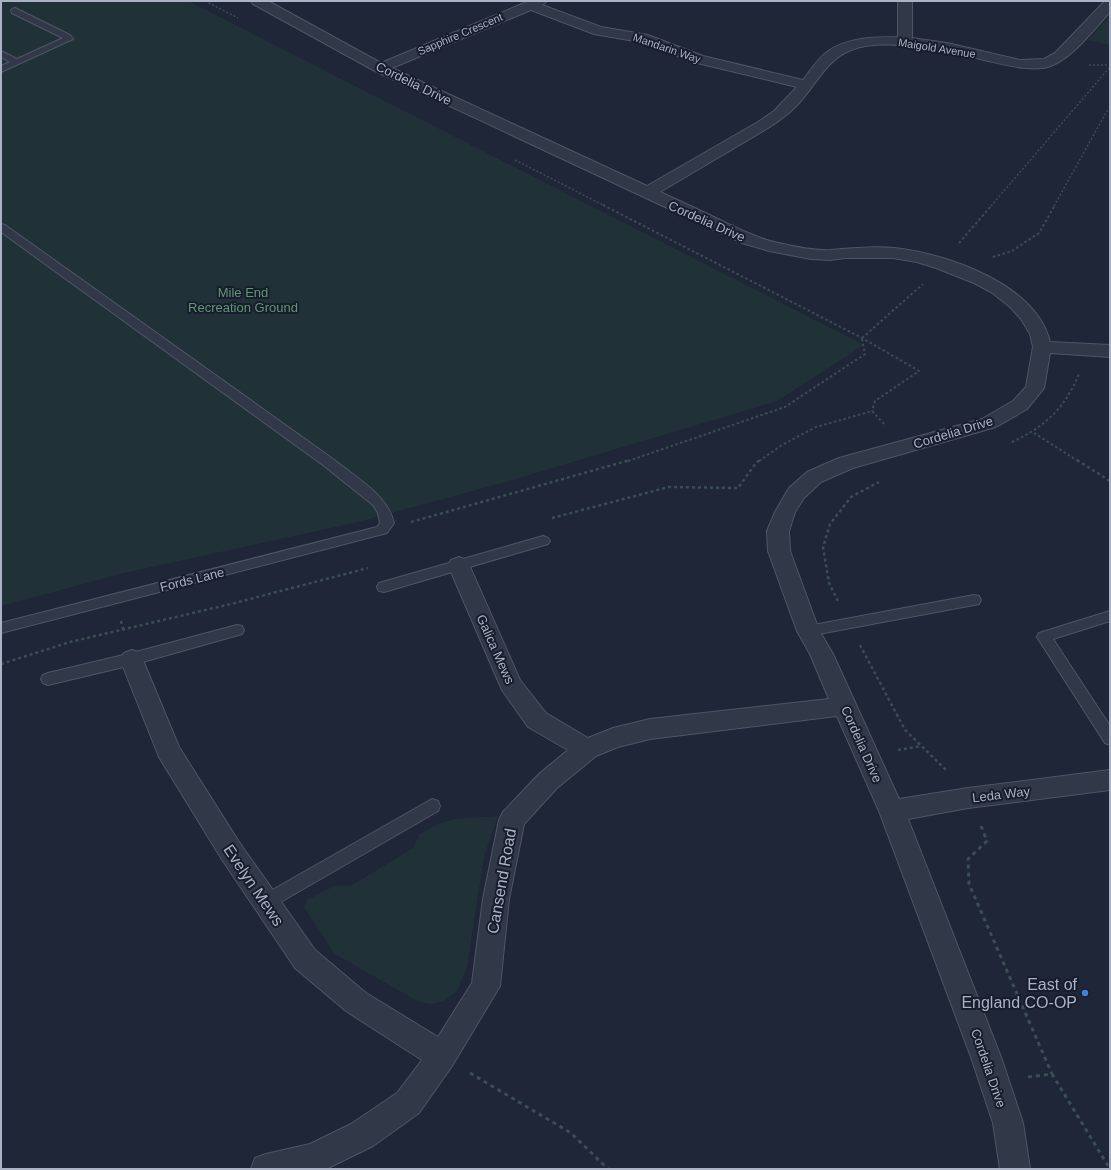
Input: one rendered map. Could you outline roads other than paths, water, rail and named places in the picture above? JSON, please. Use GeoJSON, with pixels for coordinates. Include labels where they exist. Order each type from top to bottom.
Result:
{"type":"FeatureCollection","features":[{"type":"Feature","properties":{"kind":"street","name":"Cordelia Drive"},"geometry":{"type":"LineString","coordinates":[[258,1],[380,68],[728,231],[769,246],[792,251],[830,255],[893,253],[919,257],[942,264],[980,279],[996,288],[1015,302],[1029,316],[1039,334],[1042,347],[1036,388],[1020,405],[989,424],[846,463],[814,477],[796,493],[785,512],[778,531],[779,552],[808,631],[822,654],[892,811],[986,1057],[1008,1123],[1015,1169]]}},
{"type":"Feature","properties":{"kind":"street"},"geometry":{"type":"LineString","coordinates":[[905,1],[905,41]]}},
{"type":"Feature","properties":{"kind":"street","name":"Sapphire Crescent"},"geometry":{"type":"LineString","coordinates":[[380,68],[535,3]]}},
{"type":"Feature","properties":{"kind":"street","name":"Mandarin Way"},"geometry":{"type":"LineString","coordinates":[[535,3],[593,29],[643,38],[698,59],[806,85]]}},
{"type":"Feature","properties":{"kind":"street","name":"Maigold Avenue"},"geometry":{"type":"LineString","coordinates":[[646,193],[763,126],[794,100],[831,55],[838,50],[864,42],[889,40],[946,47],[1020,64],[1047,62],[1060,56],[1110,4]]}},
{"type":"Feature","properties":{"kind":"street"},"geometry":{"type":"LineString","coordinates":[[1042,347],[1110,351]]}},
{"type":"Feature","properties":{"kind":"street","name":"Galica Mews"},"geometry":{"type":"LineString","coordinates":[[459,565],[510,684],[537,720],[587,749]]}},
{"type":"Feature","properties":{"kind":"street","name":"Evelyn Mews"},"geometry":{"type":"LineString","coordinates":[[132,659],[168,750],[230,850],[305,960],[356,1002],[442,1056]]}},
{"type":"Feature","properties":{"kind":"street","name":"Cansend Road"},"geometry":{"type":"LineString","coordinates":[[266,1169],[297,1166],[313,1159],[362,1135],[408,1102],[442,1056],[486,986],[496,899],[512,820],[548,781],[587,749],[613,738],[650,729],[845,706]]}},
{"type":"Feature","properties":{"kind":"street","name":"Leda Way"},"geometry":{"type":"LineString","coordinates":[[892,811],[968,798],[1110,780]]}},
{"type":"Feature","properties":{"kind":"lane"},"geometry":{"type":"LineString","coordinates":[[1,69],[69,39],[15,11]]}},
{"type":"Feature","properties":{"kind":"lane"},"geometry":{"type":"LineString","coordinates":[[1,54],[17,62]]}},
{"type":"Feature","properties":{"kind":"lane","name":"Fords Lane"},"geometry":{"type":"LineString","coordinates":[[1,227],[328,462],[378,502],[385,513],[387,523],[382,530],[1,628]]}},
{"type":"Feature","properties":{"kind":"lane"},"geometry":{"type":"LineString","coordinates":[[384,587],[543,541]]}},
{"type":"Feature","properties":{"kind":"lane"},"geometry":{"type":"LineString","coordinates":[[808,631],[974,600]]}},
{"type":"Feature","properties":{"kind":"lane"},"geometry":{"type":"LineString","coordinates":[[1110,616],[1044,637],[1110,739]]}},
{"type":"Feature","properties":{"kind":"lane"},"geometry":{"type":"LineString","coordinates":[[48,679],[132,659],[237,630]]}},
{"type":"Feature","properties":{"kind":"lane"},"geometry":{"type":"LineString","coordinates":[[266,902],[432,806]]}},
{"type":"Feature","properties":{"kind":"place","name":"East of England CO-OP"},"geometry":{"type":"Point","coordinates":[1085,993]}},
{"type":"Feature","properties":{"kind":"park label","name":"Mile End Recreation Ground"},"geometry":{"type":"Point","coordinates":[243,300]}}]}
